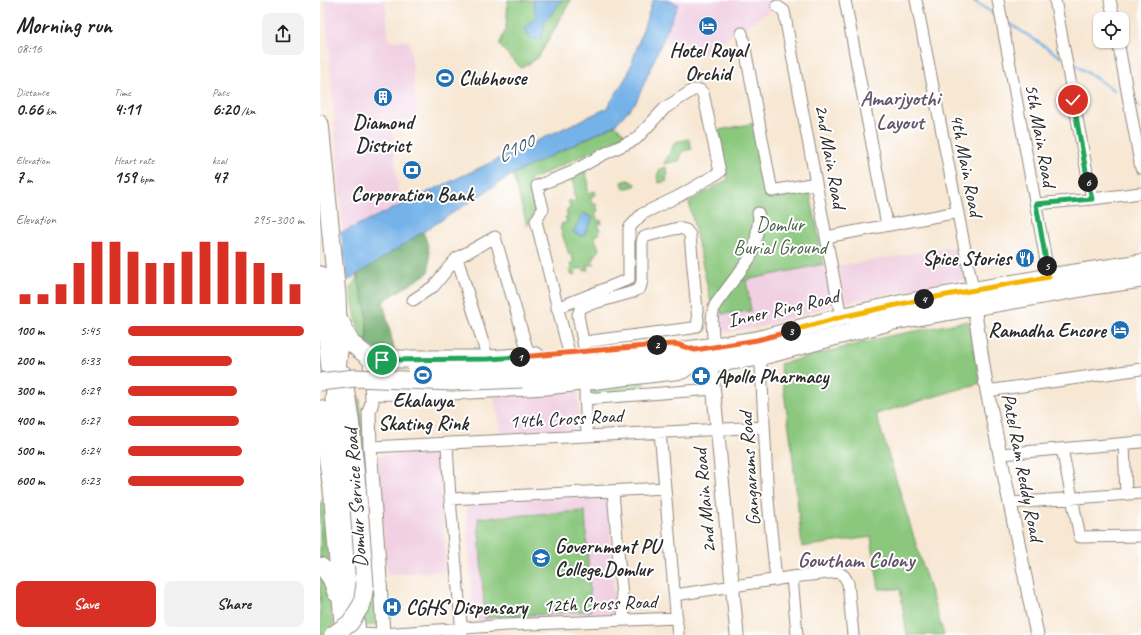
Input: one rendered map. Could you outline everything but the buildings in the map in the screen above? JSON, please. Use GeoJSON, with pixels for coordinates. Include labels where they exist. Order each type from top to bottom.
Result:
{"type":"FeatureCollection","features":[{"type":"Feature","properties":{"kind":"main road"},"geometry":{"type":"LineString","coordinates":[[320,124],[330,230],[327,405],[328,469],[332,489],[343,614]]}},
{"type":"Feature","properties":{"kind":"main road","name":"Inner Ring Road"},"geometry":{"type":"LineString","coordinates":[[700,359],[714,346],[757,340],[841,317],[904,303],[1049,277],[1141,263]]}},
{"type":"Feature","properties":{"kind":"main road"},"geometry":{"type":"LineString","coordinates":[[320,275],[351,343],[370,358],[382,360],[488,359],[524,367]]}},
{"type":"Feature","properties":{"kind":"main road","name":"Inner Ring Road"},"geometry":{"type":"LineString","coordinates":[[700,359],[759,357],[889,322],[1141,279]]}},
{"type":"Feature","properties":{"kind":"main road"},"geometry":{"type":"LineString","coordinates":[[333,635],[350,623],[362,604],[365,585],[350,418],[339,350],[338,317]]}},
{"type":"Feature","properties":{"kind":"main road"},"geometry":{"type":"LineString","coordinates":[[320,382],[355,378],[452,382],[524,367],[579,349],[676,344],[700,359]]}},
{"type":"Feature","properties":{"kind":"main road"},"geometry":{"type":"LineString","coordinates":[[339,350],[327,405],[348,530],[352,634]]}},
{"type":"Feature","properties":{"kind":"main road"},"geometry":{"type":"LineString","coordinates":[[320,370],[358,367],[452,370],[700,359]]}},
{"type":"Feature","properties":{"kind":"main road"},"geometry":{"type":"LineString","coordinates":[[320,493],[328,469]]}},
{"type":"Feature","properties":{"kind":"main road"},"geometry":{"type":"LineString","coordinates":[[320,566],[326,570],[332,579],[343,614],[352,634]]}},
{"type":"Feature","properties":{"kind":"street"},"geometry":{"type":"LineString","coordinates":[[845,0],[887,225]]}},
{"type":"Feature","properties":{"kind":"street","name":"4th Main Road"},"geometry":{"type":"LineString","coordinates":[[916,0],[973,290]]}},
{"type":"Feature","properties":{"kind":"street","name":"5th Main Road"},"geometry":{"type":"LineString","coordinates":[[998,0],[1049,277]]}},
{"type":"Feature","properties":{"kind":"street"},"geometry":{"type":"LineString","coordinates":[[1054,0],[1092,199]]}},
{"type":"Feature","properties":{"kind":"street"},"geometry":{"type":"LineString","coordinates":[[1110,0],[1113,12]]}},
{"type":"Feature","properties":{"kind":"street","name":"2nd Main Road"},"geometry":{"type":"LineString","coordinates":[[777,6],[784,10],[841,317]]}},
{"type":"Feature","properties":{"kind":"street"},"geometry":{"type":"LineString","coordinates":[[742,33],[772,190],[816,182]]}},
{"type":"Feature","properties":{"kind":"street"},"geometry":{"type":"LineString","coordinates":[[1119,48],[1141,168]]}},
{"type":"Feature","properties":{"kind":"street"},"geometry":{"type":"LineString","coordinates":[[557,308],[629,279],[630,228],[642,214],[679,196],[720,172],[703,93],[700,90],[693,90],[665,108],[636,139],[602,155],[572,172],[537,186],[543,209],[536,221],[557,308],[579,349]]}},
{"type":"Feature","properties":{"kind":"street"},"geometry":{"type":"LineString","coordinates":[[1036,204],[1141,193]]}},
{"type":"Feature","properties":{"kind":"street"},"geometry":{"type":"LineString","coordinates":[[826,237],[958,212]]}},
{"type":"Feature","properties":{"kind":"street"},"geometry":{"type":"LineString","coordinates":[[714,346],[713,311],[715,305],[750,258],[755,247],[758,213]]}},
{"type":"Feature","properties":{"kind":"street"},"geometry":{"type":"LineString","coordinates":[[678,228],[686,230],[690,235],[698,321],[696,326],[579,349],[578,314],[580,309],[584,306],[633,292],[640,288],[642,281],[643,238],[678,228]]}},
{"type":"Feature","properties":{"kind":"street"},"geometry":{"type":"LineString","coordinates":[[413,300],[434,286],[457,258],[495,237],[524,367]]}},
{"type":"Feature","properties":{"kind":"street"},"geometry":{"type":"LineString","coordinates":[[457,258],[488,359]]}},
{"type":"Feature","properties":{"kind":"street","name":"Patel Ram Reddy Road"},"geometry":{"type":"LineString","coordinates":[[974,307],[987,391],[1037,635]]}},
{"type":"Feature","properties":{"kind":"street","name":"Gangarams Road"},"geometry":{"type":"LineString","coordinates":[[759,357],[761,365],[768,500],[776,580]]}},
{"type":"Feature","properties":{"kind":"street","name":"Domlur Service Road"},"geometry":{"type":"LineString","coordinates":[[370,358],[372,393],[372,402],[369,412],[370,447],[383,634]]}},
{"type":"Feature","properties":{"kind":"street"},"geometry":{"type":"LineString","coordinates":[[372,393],[430,394],[547,388],[683,372],[700,359]]}},
{"type":"Feature","properties":{"kind":"street","name":"2nd Main Road"},"geometry":{"type":"LineString","coordinates":[[700,359],[713,388],[737,635]]}},
{"type":"Feature","properties":{"kind":"street"},"geometry":{"type":"LineString","coordinates":[[987,391],[1141,369]]}},
{"type":"Feature","properties":{"kind":"street"},"geometry":{"type":"LineString","coordinates":[[585,384],[587,435]]}},
{"type":"Feature","properties":{"kind":"street"},"geometry":{"type":"LineString","coordinates":[[585,399],[713,388]]}},
{"type":"Feature","properties":{"kind":"street","name":"14th Cross Road"},"geometry":{"type":"LineString","coordinates":[[370,447],[764,427]]}},
{"type":"Feature","properties":{"kind":"street"},"geometry":{"type":"LineString","coordinates":[[660,432],[678,635]]}},
{"type":"Feature","properties":{"kind":"street"},"geometry":{"type":"LineString","coordinates":[[1001,454],[1141,442]]}},
{"type":"Feature","properties":{"kind":"street"},"geometry":{"type":"LineString","coordinates":[[447,444],[450,500],[462,632]]}},
{"type":"Feature","properties":{"kind":"street"},"geometry":{"type":"LineString","coordinates":[[1124,444],[1126,494]]}},
{"type":"Feature","properties":{"kind":"street"},"geometry":{"type":"LineString","coordinates":[[1062,449],[1080,537],[1141,536]]}},
{"type":"Feature","properties":{"kind":"street"},"geometry":{"type":"LineString","coordinates":[[450,500],[665,488]]}},
{"type":"Feature","properties":{"kind":"street"},"geometry":{"type":"LineString","coordinates":[[613,492],[624,620]]}},
{"type":"Feature","properties":{"kind":"street"},"geometry":{"type":"LineString","coordinates":[[1010,503],[1141,493]]}},
{"type":"Feature","properties":{"kind":"street"},"geometry":{"type":"LineString","coordinates":[[675,595],[792,577],[838,572],[844,576],[848,583],[853,635]]}},
{"type":"Feature","properties":{"kind":"street"},"geometry":{"type":"LineString","coordinates":[[792,577],[797,635]]}},
{"type":"Feature","properties":{"kind":"street","name":"12th Cross Road"},"geometry":{"type":"LineString","coordinates":[[352,634],[462,632],[507,625],[677,618]]}},
{"type":"Feature","properties":{"kind":"shaded area"},"geometry":{"type":"Polygon","coordinates":[[[325,0],[385,0],[389,41],[410,40],[417,119],[391,122],[400,205],[343,232],[325,0]]]}},
{"type":"Feature","properties":{"kind":"shaded area","name":"Hotel Royal Orchid"},"geometry":{"type":"Polygon","coordinates":[[[666,0],[781,0],[777,6],[704,53],[697,44],[662,42],[677,5],[666,0]]]}},
{"type":"Feature","properties":{"kind":"shaded area"},"geometry":{"type":"Polygon","coordinates":[[[959,246],[965,279],[844,303],[838,266],[959,246]]]}},
{"type":"Feature","properties":{"kind":"shaded area"},"geometry":{"type":"Polygon","coordinates":[[[824,264],[833,305],[756,328],[718,333],[717,315],[751,311],[746,280],[824,264]]]}},
{"type":"Feature","properties":{"kind":"shaded area"},"geometry":{"type":"Polygon","coordinates":[[[578,390],[579,429],[502,434],[494,397],[578,390]]]}},
{"type":"Feature","properties":{"kind":"shaded area"},"geometry":{"type":"Polygon","coordinates":[[[438,452],[447,571],[387,575],[378,456],[438,452]]]}},
{"type":"Feature","properties":{"kind":"shaded area","name":"Government PU College,Domlur"},"geometry":{"type":"Polygon","coordinates":[[[608,494],[615,614],[473,622],[466,502],[608,494]]]}},
{"type":"Feature","properties":{"kind":"green space"},"geometry":{"type":"Polygon","coordinates":[[[508,0],[571,0],[538,58],[521,68],[499,45],[506,29],[508,0]]]}},
{"type":"Feature","properties":{"kind":"green space","name":"Domlur Burial Ground"},"geometry":{"type":"Polygon","coordinates":[[[755,123],[769,196],[809,188],[824,264],[746,280],[751,311],[721,314],[719,298],[711,303],[689,202],[728,179],[719,130],[755,123]]]}},
{"type":"Feature","properties":{"kind":"green space"},"geometry":{"type":"Polygon","coordinates":[[[615,125],[626,135],[531,180],[530,185],[535,212],[527,226],[513,174],[615,125]]]}},
{"type":"Feature","properties":{"kind":"green space"},"geometry":{"type":"Polygon","coordinates":[[[689,139],[692,149],[683,151],[679,161],[664,164],[675,142],[689,139]]]}},
{"type":"Feature","properties":{"kind":"green space"},"geometry":{"type":"Polygon","coordinates":[[[584,167],[589,184],[587,185],[589,193],[595,191],[596,195],[590,197],[593,204],[596,204],[598,211],[595,212],[598,221],[601,220],[602,223],[598,224],[600,234],[594,236],[599,249],[592,262],[595,264],[587,266],[588,270],[584,271],[583,268],[575,270],[576,274],[572,275],[570,274],[569,270],[571,269],[570,264],[574,263],[571,254],[569,255],[560,227],[562,226],[561,224],[567,222],[565,217],[568,216],[566,212],[568,211],[567,209],[571,208],[568,201],[576,201],[573,192],[575,190],[571,178],[584,167]]]}},
{"type":"Feature","properties":{"kind":"green space"},"geometry":{"type":"Polygon","coordinates":[[[666,167],[668,174],[666,178],[667,181],[659,183],[657,176],[660,169],[666,167]]]}},
{"type":"Feature","properties":{"kind":"green space"},"geometry":{"type":"Polygon","coordinates":[[[628,180],[636,184],[635,186],[624,189],[622,182],[628,180]]]}},
{"type":"Feature","properties":{"kind":"green space"},"geometry":{"type":"Polygon","coordinates":[[[423,232],[429,252],[428,273],[383,301],[395,353],[383,354],[367,344],[367,315],[357,274],[423,232]]]}},
{"type":"Feature","properties":{"kind":"green space"},"geometry":{"type":"Polygon","coordinates":[[[357,274],[367,315],[367,344],[359,332],[350,288],[356,280],[357,274]]]}},
{"type":"Feature","properties":{"kind":"green space"},"geometry":{"type":"Polygon","coordinates":[[[968,321],[980,383],[876,414],[944,635],[907,635],[900,589],[879,589],[871,537],[802,547],[791,442],[780,364],[889,336],[968,321]]]}},
{"type":"Feature","properties":{"kind":"green space"},"geometry":{"type":"Polygon","coordinates":[[[644,382],[644,391],[588,396],[588,388],[644,382]]]}},
{"type":"Feature","properties":{"kind":"green space"},"geometry":{"type":"Polygon","coordinates":[[[358,398],[360,398],[378,623],[377,625],[364,626],[360,564],[364,507],[358,398]]]}},
{"type":"Feature","properties":{"kind":"green space"},"geometry":{"type":"Polygon","coordinates":[[[324,500],[329,559],[326,562],[320,560],[320,503],[324,500]]]}},
{"type":"Feature","properties":{"kind":"green space","name":"Government PU College,Domlur"},"geometry":{"type":"Polygon","coordinates":[[[585,511],[591,611],[485,618],[478,518],[585,511]]]}},
{"type":"Feature","properties":{"kind":"green space"},"geometry":{"type":"Polygon","coordinates":[[[320,576],[332,612],[335,635],[320,635],[320,576]]]}},
{"type":"Feature","properties":{"kind":"water"},"geometry":{"type":"Polygon","coordinates":[[[533,0],[562,0],[545,22],[541,38],[532,39],[524,29],[536,16],[533,0]]]}},
{"type":"Feature","properties":{"kind":"water"},"geometry":{"type":"Polygon","coordinates":[[[653,0],[666,0],[678,4],[636,102],[615,125],[513,174],[347,281],[320,287],[320,233],[343,232],[607,108],[628,74],[653,0]]]}},
{"type":"Feature","properties":{"kind":"water"},"geometry":{"type":"Polygon","coordinates":[[[583,213],[593,218],[583,237],[573,232],[583,213]]]}},
{"type":"Feature","properties":{"kind":"pier"},"geometry":{"type":"Polygon","coordinates":[[[340,230],[347,283],[320,289],[320,231],[340,230]]]}},
{"type":"Feature","properties":{"kind":"waterway"},"geometry":{"type":"LineString","coordinates":[[972,0],[993,13]]}},
{"type":"Feature","properties":{"kind":"waterway"},"geometry":{"type":"LineString","coordinates":[[1009,23],[1061,57]]}},
{"type":"Feature","properties":{"kind":"waterway"},"geometry":{"type":"LineString","coordinates":[[1071,62],[1114,90]]}},
{"type":"Feature","properties":{"kind":"waterway"},"geometry":{"type":"LineString","coordinates":[[1133,102],[1141,107]]}},
{"type":"Feature","properties":{"kind":"place","name":"Hotel Royal Orchid"},"geometry":{"type":"Point","coordinates":[708,26]}},
{"type":"Feature","properties":{"kind":"place","name":"Clubhouse"},"geometry":{"type":"Point","coordinates":[445,78]}},
{"type":"Feature","properties":{"kind":"place","name":"Diamond District"},"geometry":{"type":"Point","coordinates":[383,97]}},
{"type":"Feature","properties":{"kind":"place","name":"Corporation Bank"},"geometry":{"type":"Point","coordinates":[412,170]}},
{"type":"Feature","properties":{"kind":"place","name":"Spice Stories"},"geometry":{"type":"Point","coordinates":[1025,258]}},
{"type":"Feature","properties":{"kind":"place","name":"Ramadha Encore"},"geometry":{"type":"Point","coordinates":[1120,330]}},
{"type":"Feature","properties":{"kind":"place","name":"Ekalavya Skating Rink"},"geometry":{"type":"Point","coordinates":[423,375]}},
{"type":"Feature","properties":{"kind":"place","name":"Apollo Pharmacy"},"geometry":{"type":"Point","coordinates":[701,376]}},
{"type":"Feature","properties":{"kind":"place","name":"Government PU College,Domlur"},"geometry":{"type":"Point","coordinates":[541,558]}},
{"type":"Feature","properties":{"kind":"place","name":"CGHS Dispensary"},"geometry":{"type":"Point","coordinates":[392,607]}},
{"type":"Feature","properties":{"kind":"district","name":"Amarjyothi Layout"},"geometry":{"type":"Point","coordinates":[900,110]}},
{"type":"Feature","properties":{"kind":"district","name":"Gowtham Colony"},"geometry":{"type":"Point","coordinates":[856,560]}},
{"type":"Feature","properties":{"kind":"route"},"geometry":{"type":"LineString","coordinates":[[382,360],[488,359],[676,344],[695,350],[757,340],[841,317],[904,303],[1049,277],[1036,204],[1092,199],[1073,100]]}},
{"type":"Feature","properties":{"kind":"water label","name":"C100"},"geometry":{"type":"Point","coordinates":[515,148]}}]}
